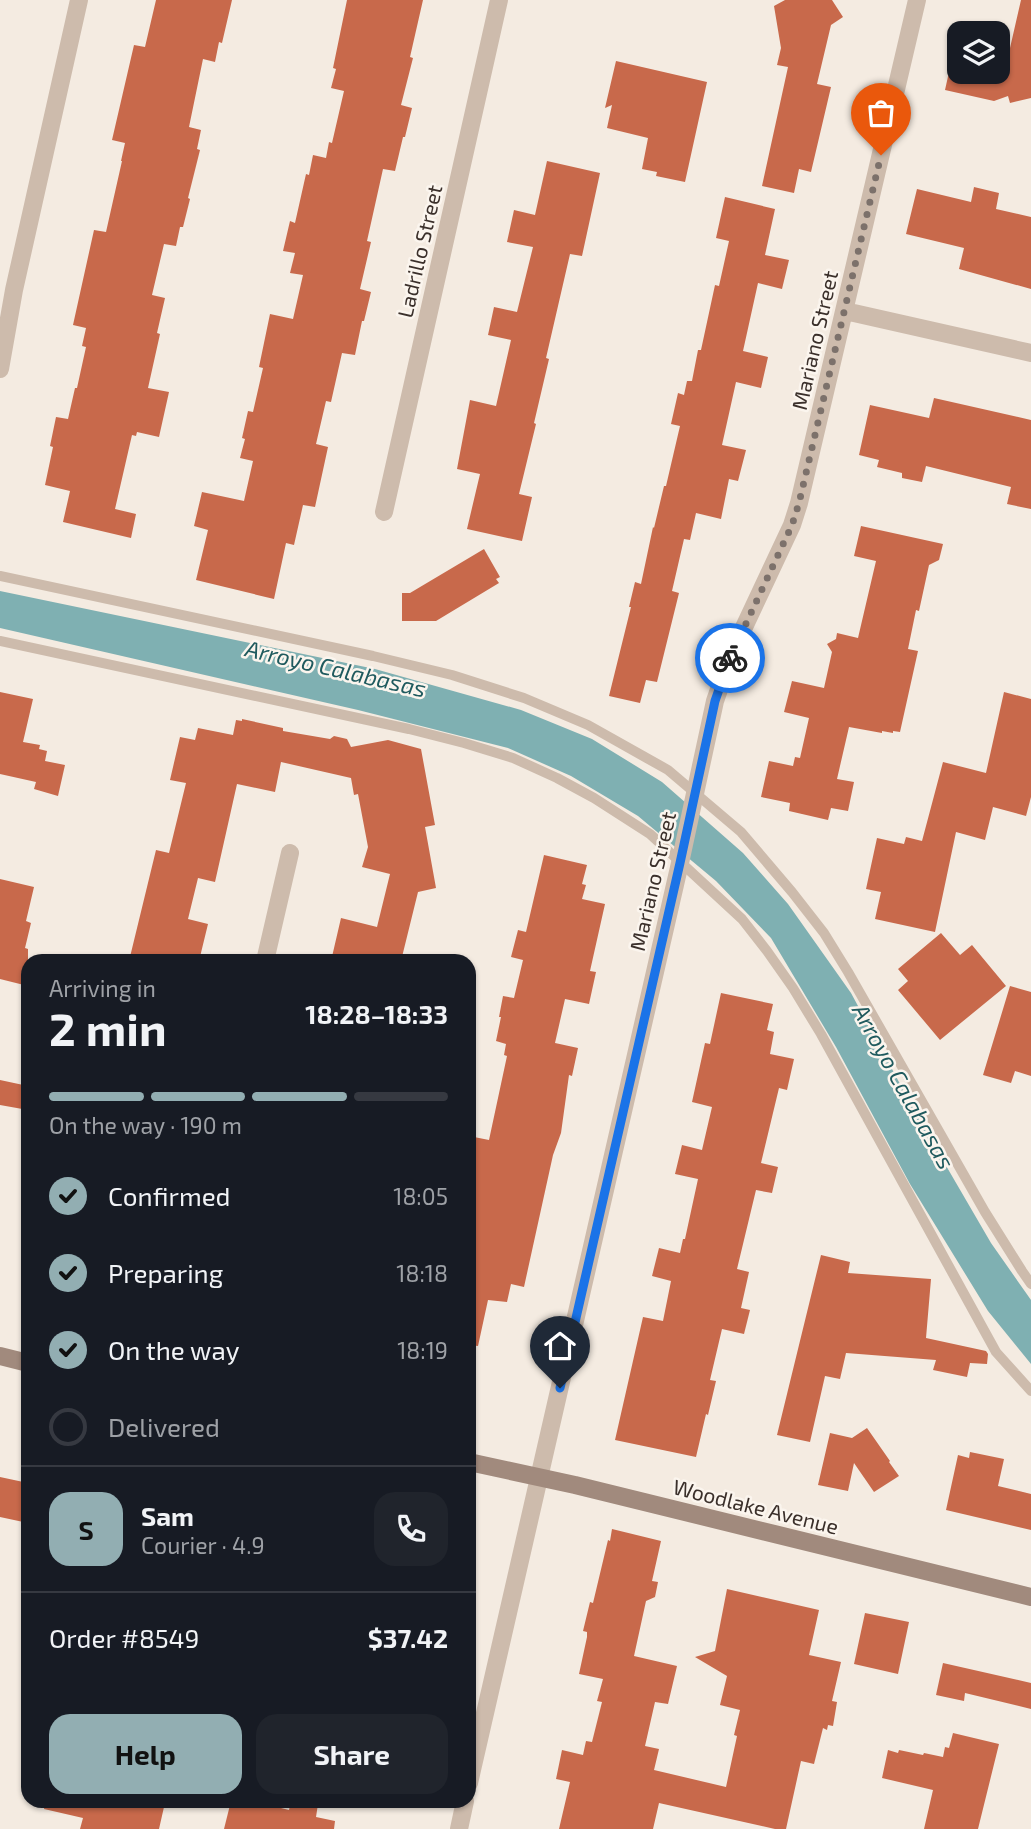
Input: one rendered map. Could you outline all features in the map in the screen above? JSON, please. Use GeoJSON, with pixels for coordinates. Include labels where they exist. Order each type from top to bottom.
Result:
{"type":"FeatureCollection","features":[{"type":"Feature","properties":{"kind":"street"},"geometry":{"type":"LineString","coordinates":[[0,369],[14,290],[79,0]]}},
{"type":"Feature","properties":{"kind":"street","name":"Ladrillo Street"},"geometry":{"type":"LineString","coordinates":[[384,512],[499,0]]}},
{"type":"Feature","properties":{"kind":"street","name":"Mariano Street"},"geometry":{"type":"LineString","coordinates":[[476,1752],[715,701],[731,655],[792,525],[799,503],[917,0]]}},
{"type":"Feature","properties":{"kind":"street"},"geometry":{"type":"LineString","coordinates":[[845,311],[1031,353]]}},
{"type":"Feature","properties":{"kind":"street"},"geometry":{"type":"LineString","coordinates":[[267,954],[290,853]]}},
{"type":"Feature","properties":{"kind":"street"},"geometry":{"type":"LineString","coordinates":[[0,1356],[21,1361]]}},
{"type":"Feature","properties":{"kind":"street","name":"Woodlake Avenue"},"geometry":{"type":"LineString","coordinates":[[476,1464],[1031,1597]]}},
{"type":"Feature","properties":{"kind":"street"},"geometry":{"type":"LineString","coordinates":[[459,1829],[464,1808]]}},
{"type":"Feature","properties":{"kind":"lane"},"geometry":{"type":"LineString","coordinates":[[0,576],[452,675],[524,698],[589,725],[668,770],[741,832],[824,933],[985,1212],[1031,1284]]}},
{"type":"Feature","properties":{"kind":"lane"},"geometry":{"type":"LineString","coordinates":[[0,641],[464,743],[513,758],[557,778],[650,834],[742,919],[793,988],[996,1352],[1031,1391]]}},
{"type":"Feature","properties":{"kind":"water","name":"Arroyo Calabasas"},"geometry":{"type":"Polygon","coordinates":[[[0,591],[375,669],[521,710],[592,739],[662,782],[743,853],[788,904],[851,993],[920,1121],[991,1243],[1031,1300],[1031,1364],[988,1311],[910,1184],[836,1047],[771,938],[716,881],[638,816],[571,776],[508,748],[358,710],[0,628],[0,591]]]}},
{"type":"Feature","properties":{"kind":"building"},"geometry":{"type":"Polygon","coordinates":[[[156,0],[232,0],[215,62],[203,59],[189,127],[201,130],[197,149],[200,150],[188,198],[190,199],[176,246],[164,244],[152,295],[165,298],[148,388],[169,392],[159,437],[137,432],[136,436],[132,435],[115,509],[136,514],[131,538],[63,522],[70,491],[45,485],[56,417],[68,419],[86,347],[82,346],[86,328],[73,325],[94,230],[106,232],[122,161],[125,143],[112,140],[134,45],[145,47],[156,0]]]}},
{"type":"Feature","properties":{"kind":"building"},"geometry":{"type":"Polygon","coordinates":[[[347,0],[423,0],[410,57],[413,58],[401,105],[412,108],[395,171],[383,169],[367,241],[371,242],[360,289],[371,292],[355,355],[342,353],[331,402],[326,401],[316,444],[328,447],[315,507],[303,505],[294,545],[286,543],[274,599],[196,580],[208,530],[194,526],[202,492],[244,501],[253,461],[240,458],[245,439],[242,438],[248,411],[253,412],[263,368],[259,367],[270,314],[293,319],[303,275],[290,273],[295,253],[283,251],[290,221],[295,223],[313,155],[326,158],[344,91],[331,88],[347,0]]]}},
{"type":"Feature","properties":{"kind":"building"},"geometry":{"type":"Polygon","coordinates":[[[785,0],[832,0],[843,17],[831,25],[817,84],[831,87],[811,172],[799,169],[794,193],[762,186],[788,67],[777,65],[781,48],[774,6],[785,0]]]}},
{"type":"Feature","properties":{"kind":"building"},"geometry":{"type":"Polygon","coordinates":[[[1021,0],[1031,0],[1031,98],[1010,103],[1008,96],[994,101],[945,90],[947,81],[947,84],[1010,84],[1010,48],[1021,0]]]}},
{"type":"Feature","properties":{"kind":"building"},"geometry":{"type":"Polygon","coordinates":[[[616,61],[707,82],[685,182],[656,176],[657,172],[642,169],[648,138],[607,128],[612,105],[605,108],[616,61]]]}},
{"type":"Feature","properties":{"kind":"building"},"geometry":{"type":"Polygon","coordinates":[[[547,161],[600,173],[582,256],[570,254],[546,358],[549,359],[519,494],[532,497],[522,541],[467,529],[480,474],[457,469],[470,400],[496,406],[511,340],[488,335],[494,307],[517,312],[533,247],[507,242],[514,210],[535,215],[547,161]]]}},
{"type":"Feature","properties":{"kind":"building"},"geometry":{"type":"Polygon","coordinates":[[[974,187],[999,193],[996,209],[1031,217],[1031,289],[959,269],[964,248],[906,234],[917,189],[971,202],[974,187]]]}},
{"type":"Feature","properties":{"kind":"building"},"geometry":{"type":"Polygon","coordinates":[[[725,197],[775,209],[765,255],[789,260],[782,289],[758,283],[743,351],[768,357],[761,388],[736,382],[722,445],[746,450],[738,481],[729,479],[721,519],[696,513],[690,540],[684,539],[672,591],[679,593],[657,682],[646,680],[640,703],[609,696],[635,582],[641,584],[680,426],[671,424],[678,393],[684,395],[687,381],[692,381],[715,285],[719,286],[729,241],[716,238],[725,197]]]}},
{"type":"Feature","properties":{"kind":"building"},"geometry":{"type":"Polygon","coordinates":[[[934,398],[1031,420],[1031,509],[1007,504],[1011,487],[926,466],[922,482],[902,478],[902,473],[877,467],[879,460],[859,455],[870,405],[929,418],[934,398]]]}},
{"type":"Feature","properties":{"kind":"building"},"geometry":{"type":"Polygon","coordinates":[[[861,526],[943,544],[939,560],[929,565],[919,611],[916,610],[908,649],[918,651],[900,732],[882,733],[849,727],[837,779],[854,782],[848,811],[831,808],[828,820],[789,811],[790,803],[761,797],[769,761],[793,766],[795,757],[800,758],[809,718],[784,712],[792,681],[824,688],[832,652],[827,644],[836,639],[837,633],[858,638],[876,561],[854,556],[861,526]]]}},
{"type":"Feature","properties":{"kind":"building"},"geometry":{"type":"Polygon","coordinates":[[[484,549],[500,577],[496,579],[499,583],[436,621],[402,621],[402,593],[410,593],[484,549]]]}},
{"type":"Feature","properties":{"kind":"building"},"geometry":{"type":"Polygon","coordinates":[[[0,692],[33,699],[23,742],[40,745],[39,749],[47,751],[45,761],[65,765],[58,796],[34,789],[36,782],[0,774],[0,692]]]}},
{"type":"Feature","properties":{"kind":"building"},"geometry":{"type":"Polygon","coordinates":[[[1004,692],[1031,699],[1031,797],[1026,816],[993,807],[985,840],[956,832],[935,932],[875,919],[881,892],[866,889],[877,838],[904,844],[906,837],[922,841],[943,762],[986,773],[1004,692]]]}},
{"type":"Feature","properties":{"kind":"building"},"geometry":{"type":"Polygon","coordinates":[[[236,720],[283,728],[283,731],[330,739],[334,736],[347,739],[351,747],[388,740],[421,749],[435,825],[425,827],[436,888],[418,892],[403,954],[333,954],[341,918],[377,927],[390,874],[362,867],[368,847],[358,794],[354,795],[351,778],[281,762],[275,792],[237,784],[215,882],[198,878],[188,919],[208,924],[201,954],[131,954],[156,850],[169,853],[186,783],[170,780],[180,737],[195,740],[198,728],[233,735],[236,720]]]}},
{"type":"Feature","properties":{"kind":"building"},"geometry":{"type":"Polygon","coordinates":[[[544,855],[587,865],[582,884],[586,885],[582,899],[605,904],[590,971],[596,972],[589,1004],[565,999],[555,1043],[578,1048],[572,1076],[569,1075],[561,1133],[553,1155],[524,1287],[511,1284],[507,1302],[488,1300],[476,1346],[476,1137],[489,1140],[507,1056],[504,1055],[506,1044],[496,1041],[499,1017],[503,996],[514,998],[523,960],[511,957],[518,930],[526,932],[544,855]]]}},
{"type":"Feature","properties":{"kind":"building"},"geometry":{"type":"Polygon","coordinates":[[[0,879],[34,887],[26,921],[31,923],[25,948],[28,949],[28,954],[21,954],[21,984],[0,979],[0,879]]]}},
{"type":"Feature","properties":{"kind":"building"},"geometry":{"type":"Polygon","coordinates":[[[941,933],[960,955],[972,945],[1006,986],[940,1040],[898,990],[908,981],[898,969],[941,933]]]}},
{"type":"Feature","properties":{"kind":"building"},"geometry":{"type":"Polygon","coordinates":[[[1010,986],[1031,992],[1031,1076],[1015,1071],[1011,1083],[983,1075],[1010,986]]]}},
{"type":"Feature","properties":{"kind":"building"},"geometry":{"type":"Polygon","coordinates":[[[721,993],[773,1004],[767,1030],[774,1032],[770,1054],[794,1059],[787,1090],[779,1088],[761,1163],[778,1167],[772,1193],[756,1190],[737,1269],[749,1272],[741,1308],[750,1310],[744,1334],[722,1329],[710,1380],[716,1381],[696,1457],[615,1440],[643,1317],[663,1321],[671,1281],[652,1276],[659,1248],[680,1253],[685,1239],[698,1179],[675,1174],[682,1145],[702,1150],[712,1107],[692,1102],[705,1043],[710,1044],[721,993]]]}},
{"type":"Feature","properties":{"kind":"building"},"geometry":{"type":"Polygon","coordinates":[[[0,1080],[21,1084],[21,1109],[0,1105],[0,1080]]]}},
{"type":"Feature","properties":{"kind":"building"},"geometry":{"type":"Polygon","coordinates":[[[821,1255],[850,1262],[848,1273],[931,1279],[926,1338],[986,1351],[987,1364],[970,1363],[967,1377],[933,1370],[936,1360],[846,1353],[840,1379],[825,1376],[810,1442],[777,1435],[821,1255]]]}},
{"type":"Feature","properties":{"kind":"building"},"geometry":{"type":"Polygon","coordinates":[[[867,1428],[899,1476],[874,1492],[854,1463],[848,1491],[818,1485],[830,1433],[852,1438],[867,1428]]]}},
{"type":"Feature","properties":{"kind":"building"},"geometry":{"type":"Polygon","coordinates":[[[970,1452],[1004,1459],[998,1486],[1031,1494],[1031,1530],[946,1510],[958,1455],[969,1458],[970,1452]]]}},
{"type":"Feature","properties":{"kind":"building"},"geometry":{"type":"Polygon","coordinates":[[[0,1477],[21,1482],[21,1522],[0,1517],[0,1477]]]}},
{"type":"Feature","properties":{"kind":"building"},"geometry":{"type":"Polygon","coordinates":[[[612,1529],[661,1541],[652,1581],[658,1582],[655,1597],[646,1601],[634,1656],[677,1666],[668,1704],[655,1702],[645,1746],[659,1749],[654,1770],[726,1787],[740,1710],[720,1705],[727,1676],[695,1657],[715,1651],[727,1589],[819,1610],[809,1655],[841,1662],[832,1701],[837,1702],[833,1726],[828,1725],[827,1730],[823,1728],[814,1764],[801,1761],[786,1829],[775,1829],[659,1803],[653,1829],[559,1829],[570,1782],[556,1779],[562,1750],[583,1755],[586,1741],[592,1742],[602,1702],[597,1701],[603,1679],[579,1674],[587,1637],[587,1632],[583,1631],[612,1529]]]}},
{"type":"Feature","properties":{"kind":"building"},"geometry":{"type":"Polygon","coordinates":[[[865,1613],[909,1622],[898,1674],[854,1664],[865,1613]]]}},
{"type":"Feature","properties":{"kind":"building"},"geometry":{"type":"Polygon","coordinates":[[[943,1663],[1031,1683],[1031,1709],[965,1693],[964,1701],[936,1695],[943,1663]]]}},
{"type":"Feature","properties":{"kind":"building"},"geometry":{"type":"Polygon","coordinates":[[[953,1733],[999,1744],[978,1829],[924,1829],[933,1790],[882,1778],[888,1750],[943,1757],[953,1733]]]}},
{"type":"Feature","properties":{"kind":"building"},"geometry":{"type":"Polygon","coordinates":[[[164,1808],[159,1829],[80,1829],[83,1818],[44,1809],[164,1808]]]}},
{"type":"Feature","properties":{"kind":"building"},"geometry":{"type":"Polygon","coordinates":[[[229,1808],[317,1808],[316,1817],[335,1821],[334,1829],[224,1829],[229,1808]]]}},
{"type":"Feature","properties":{"kind":"way so far"},"geometry":{"type":"LineString","coordinates":[[730,658],[792,525],[799,503],[881,155]]}},
{"type":"Feature","properties":{"kind":"route"},"geometry":{"type":"LineString","coordinates":[[560,1388],[715,701],[730,658]]}}]}
